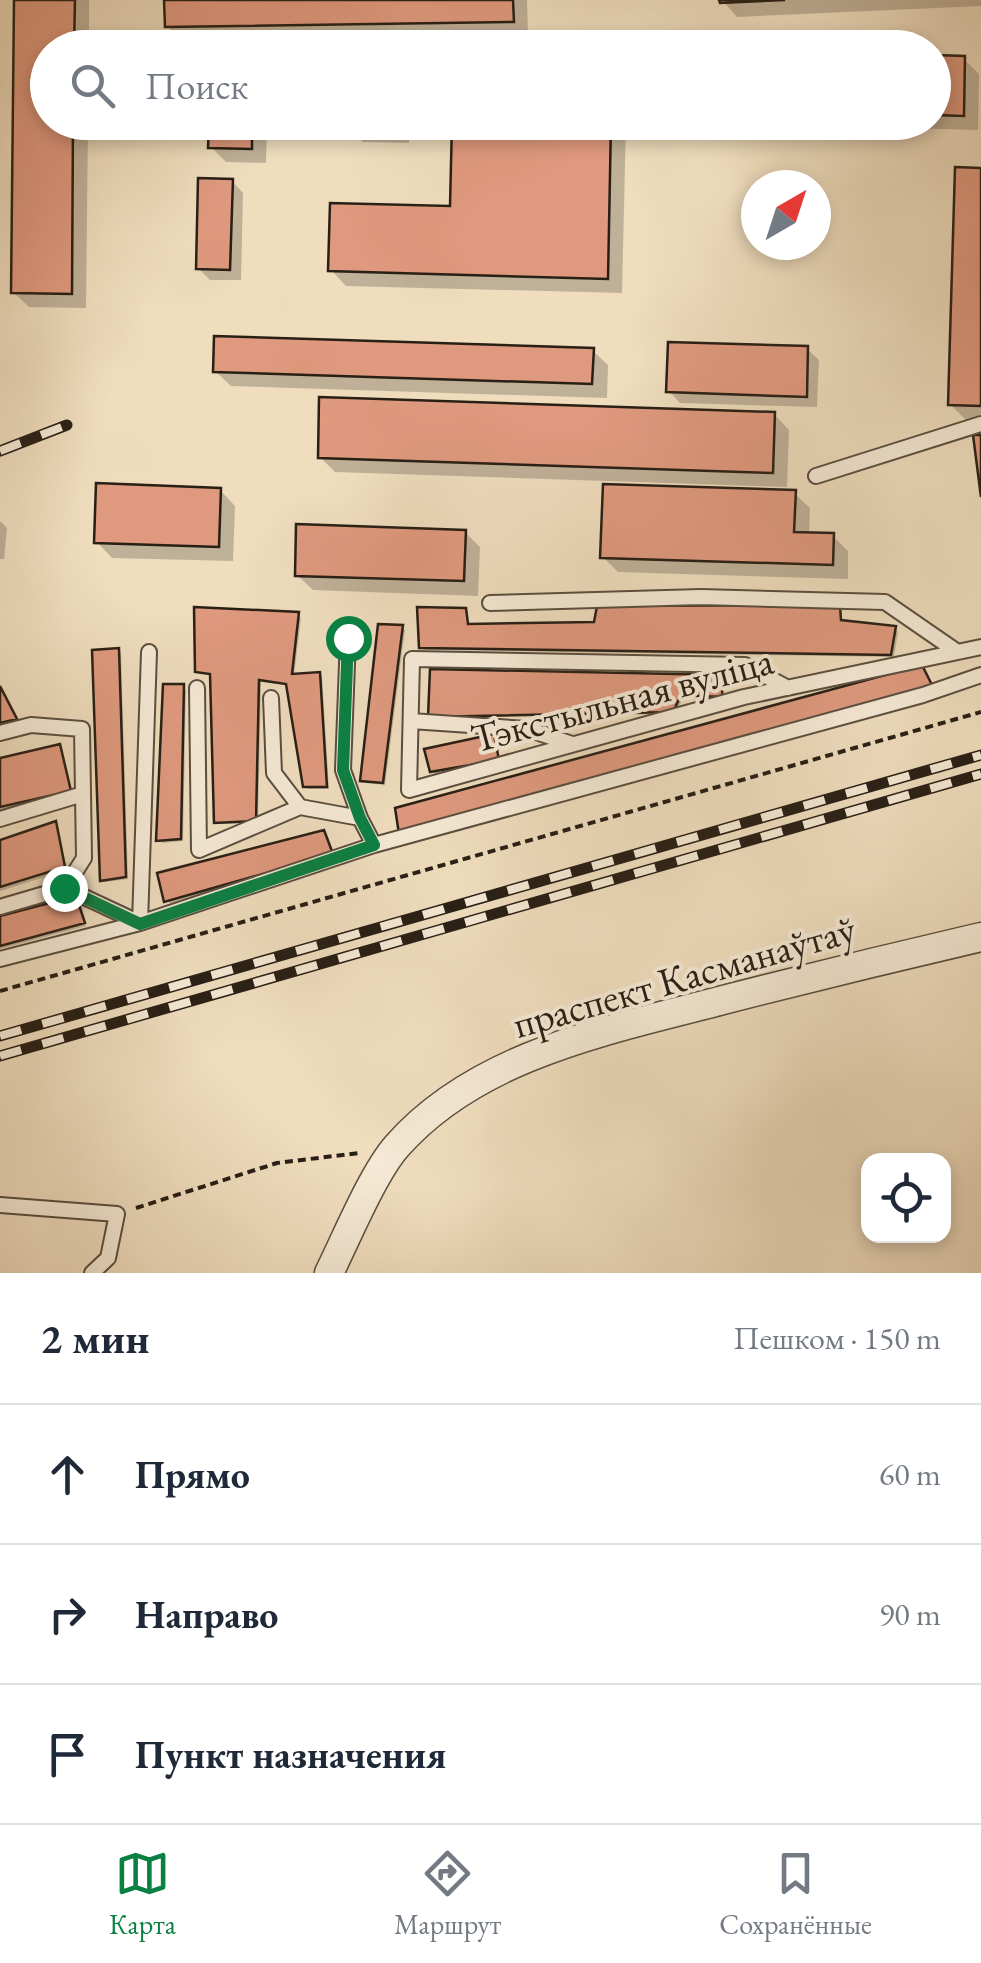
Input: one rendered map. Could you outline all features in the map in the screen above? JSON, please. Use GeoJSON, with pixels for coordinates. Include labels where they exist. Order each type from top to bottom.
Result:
{"type":"FeatureCollection","features":[{"type":"Feature","properties":{"kind":"street","name":"праспект Касманаўтаў"},"geometry":{"type":"LineString","coordinates":[[329,1273],[394,1149],[423,1119],[464,1089],[560,1045],[839,970],[981,937]]}},
{"type":"Feature","properties":{"kind":"lane"},"geometry":{"type":"LineString","coordinates":[[816,476],[981,424]]}},
{"type":"Feature","properties":{"kind":"lane"},"geometry":{"type":"LineString","coordinates":[[490,602],[701,597],[885,602],[956,651]]}},
{"type":"Feature","properties":{"kind":"lane"},"geometry":{"type":"LineString","coordinates":[[348,638],[343,770],[374,845]]}},
{"type":"Feature","properties":{"kind":"lane","name":"Тэкстыльная вуліца"},"geometry":{"type":"LineString","coordinates":[[788,688],[745,665],[412,659],[409,790],[788,688],[981,647]]}},
{"type":"Feature","properties":{"kind":"lane"},"geometry":{"type":"LineString","coordinates":[[140,924],[150,652]]}},
{"type":"Feature","properties":{"kind":"lane"},"geometry":{"type":"LineString","coordinates":[[0,959],[140,924],[374,845],[923,695],[981,675]]}},
{"type":"Feature","properties":{"kind":"lane"},"geometry":{"type":"LineString","coordinates":[[197,688],[198,850],[300,808],[360,818]]}},
{"type":"Feature","properties":{"kind":"lane"},"geometry":{"type":"LineString","coordinates":[[271,698],[274,773],[300,808]]}},
{"type":"Feature","properties":{"kind":"lane"},"geometry":{"type":"LineString","coordinates":[[411,722],[527,729],[574,744]]}},
{"type":"Feature","properties":{"kind":"lane"},"geometry":{"type":"LineString","coordinates":[[0,733],[31,725],[82,729],[84,858],[64,888],[0,907]]}},
{"type":"Feature","properties":{"kind":"lane"},"geometry":{"type":"LineString","coordinates":[[0,819],[83,794]]}},
{"type":"Feature","properties":{"kind":"lane"},"geometry":{"type":"LineString","coordinates":[[64,888],[140,924]]}},
{"type":"Feature","properties":{"kind":"lane"},"geometry":{"type":"LineString","coordinates":[[0,1205],[118,1214],[108,1258],[92,1273]]}},
{"type":"Feature","properties":{"kind":"path"},"geometry":{"type":"LineString","coordinates":[[0,991],[981,712]]}},
{"type":"Feature","properties":{"kind":"path"},"geometry":{"type":"LineString","coordinates":[[118,1214],[277,1163],[394,1149]]}},
{"type":"Feature","properties":{"kind":"building"},"geometry":{"type":"Polygon","coordinates":[[[14,0],[75,0],[74,30],[30,30],[30,140],[73,140],[72,294],[11,293],[14,0]]]}},
{"type":"Feature","properties":{"kind":"building"},"geometry":{"type":"Polygon","coordinates":[[[164,0],[513,0],[514,22],[165,27],[164,0]]]}},
{"type":"Feature","properties":{"kind":"building"},"geometry":{"type":"Polygon","coordinates":[[[719,0],[785,0],[720,3],[719,0]]]}},
{"type":"Feature","properties":{"kind":"building"},"geometry":{"type":"Polygon","coordinates":[[[951,56],[965,56],[964,116],[951,116],[951,56]]]}},
{"type":"Feature","properties":{"kind":"building"},"geometry":{"type":"Polygon","coordinates":[[[208,140],[252,140],[252,149],[208,148],[208,140]]]}},
{"type":"Feature","properties":{"kind":"building"},"geometry":{"type":"Polygon","coordinates":[[[452,140],[611,140],[608,279],[328,271],[330,203],[450,206],[452,140]]]}},
{"type":"Feature","properties":{"kind":"building"},"geometry":{"type":"Polygon","coordinates":[[[955,167],[981,168],[981,406],[948,405],[955,167]]]}},
{"type":"Feature","properties":{"kind":"building"},"geometry":{"type":"Polygon","coordinates":[[[198,178],[233,179],[230,270],[196,269],[198,178]]]}},
{"type":"Feature","properties":{"kind":"building"},"geometry":{"type":"Polygon","coordinates":[[[214,336],[594,348],[592,384],[213,372],[214,336]]]}},
{"type":"Feature","properties":{"kind":"building"},"geometry":{"type":"Polygon","coordinates":[[[668,342],[808,346],[807,397],[666,392],[668,342]]]}},
{"type":"Feature","properties":{"kind":"building"},"geometry":{"type":"Polygon","coordinates":[[[319,397],[775,412],[773,473],[318,458],[319,397]]]}},
{"type":"Feature","properties":{"kind":"building"},"geometry":{"type":"Polygon","coordinates":[[[973,435],[981,435],[981,497],[973,435]]]}},
{"type":"Feature","properties":{"kind":"building"},"geometry":{"type":"Polygon","coordinates":[[[96,483],[221,488],[219,547],[94,543],[96,483]]]}},
{"type":"Feature","properties":{"kind":"building"},"geometry":{"type":"Polygon","coordinates":[[[603,484],[796,490],[794,532],[834,533],[833,565],[600,558],[603,484]]]}},
{"type":"Feature","properties":{"kind":"building"},"geometry":{"type":"Polygon","coordinates":[[[296,524],[466,530],[464,581],[295,576],[296,524]]]}},
{"type":"Feature","properties":{"kind":"building"},"geometry":{"type":"Polygon","coordinates":[[[840,605],[841,620],[896,626],[891,655],[419,648],[417,607],[466,608],[468,624],[594,622],[597,606],[840,605]]]}},
{"type":"Feature","properties":{"kind":"building"},"geometry":{"type":"Polygon","coordinates":[[[194,607],[299,612],[292,674],[320,672],[327,787],[303,787],[286,684],[259,680],[256,821],[214,823],[210,674],[195,672],[194,607]]]}},
{"type":"Feature","properties":{"kind":"building"},"geometry":{"type":"Polygon","coordinates":[[[378,624],[403,625],[383,783],[360,781],[378,624]]]}},
{"type":"Feature","properties":{"kind":"building"},"geometry":{"type":"Polygon","coordinates":[[[119,648],[126,877],[100,881],[92,650],[119,648]]]}},
{"type":"Feature","properties":{"kind":"building"},"geometry":{"type":"Polygon","coordinates":[[[922,665],[933,687],[399,834],[395,808],[922,665]]]}},
{"type":"Feature","properties":{"kind":"building"},"geometry":{"type":"Polygon","coordinates":[[[430,669],[723,675],[722,697],[681,695],[673,712],[428,717],[430,669]]]}},
{"type":"Feature","properties":{"kind":"building"},"geometry":{"type":"Polygon","coordinates":[[[163,684],[184,684],[181,839],[156,841],[163,684]]]}},
{"type":"Feature","properties":{"kind":"building"},"geometry":{"type":"Polygon","coordinates":[[[0,686],[17,719],[0,723],[0,686]]]}},
{"type":"Feature","properties":{"kind":"building"},"geometry":{"type":"Polygon","coordinates":[[[494,734],[499,760],[430,772],[424,749],[494,734]]]}},
{"type":"Feature","properties":{"kind":"building"},"geometry":{"type":"Polygon","coordinates":[[[60,744],[71,791],[0,807],[0,758],[60,744]]]}},
{"type":"Feature","properties":{"kind":"building"},"geometry":{"type":"Polygon","coordinates":[[[56,821],[65,867],[0,887],[0,840],[56,821]]]}},
{"type":"Feature","properties":{"kind":"building"},"geometry":{"type":"Polygon","coordinates":[[[324,830],[333,854],[164,902],[157,873],[324,830]]]}},
{"type":"Feature","properties":{"kind":"building"},"geometry":{"type":"Polygon","coordinates":[[[76,896],[85,923],[0,946],[0,916],[76,896]]]}},
{"type":"Feature","properties":{"kind":"railway"},"geometry":{"type":"LineString","coordinates":[[0,451],[67,425]]}},
{"type":"Feature","properties":{"kind":"railway"},"geometry":{"type":"LineString","coordinates":[[0,1036],[981,755]]}},
{"type":"Feature","properties":{"kind":"railway"},"geometry":{"type":"LineString","coordinates":[[0,1056],[981,774]]}},
{"type":"Feature","properties":{"kind":"route"},"geometry":{"type":"LineString","coordinates":[[64,888],[140,924],[374,845],[343,770],[348,638]]}}]}
